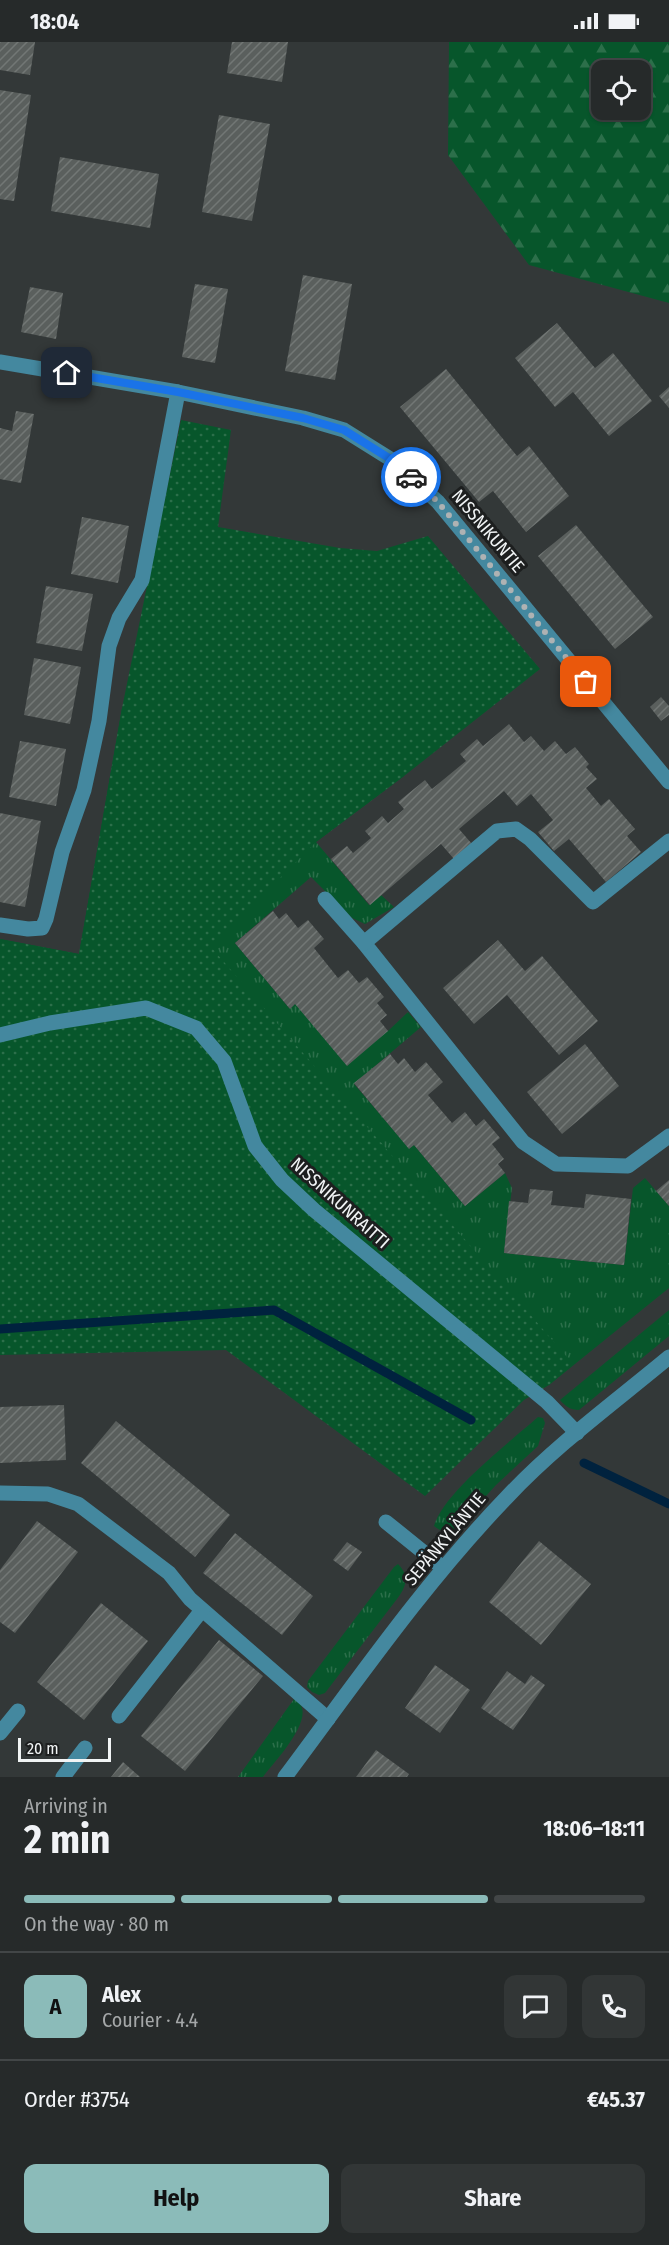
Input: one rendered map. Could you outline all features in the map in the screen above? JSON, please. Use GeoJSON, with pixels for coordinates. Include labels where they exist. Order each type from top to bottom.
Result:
{"type":"FeatureCollection","features":[{"type":"Feature","properties":{"kind":"street","name":"NISSNIKUNTIE"},"geometry":{"type":"LineString","coordinates":[[0,362],[178,392],[303,418],[344,430],[392,460],[438,502],[669,782]]}},
{"type":"Feature","properties":{"kind":"street"},"geometry":{"type":"LineString","coordinates":[[0,925],[28,929],[42,928],[46,919],[62,852],[84,790],[99,721],[109,646],[119,618],[142,580],[178,392]]}},
{"type":"Feature","properties":{"kind":"street"},"geometry":{"type":"LineString","coordinates":[[364,943],[497,831],[516,829],[530,839],[593,902],[669,841]]}},
{"type":"Feature","properties":{"kind":"street"},"geometry":{"type":"LineString","coordinates":[[325,899],[364,943],[523,1142],[556,1164],[628,1166],[669,1136]]}},
{"type":"Feature","properties":{"kind":"street","name":"NISSNIKUNRAITTI"},"geometry":{"type":"LineString","coordinates":[[0,1035],[51,1023],[146,1008],[196,1028],[225,1061],[255,1146],[282,1180],[314,1210],[547,1402],[577,1433]]}},
{"type":"Feature","properties":{"kind":"street","name":"SEPÄNKYLÄNTIE"},"geometry":{"type":"LineString","coordinates":[[285,1777],[443,1568],[508,1496],[577,1433],[669,1357]]}},
{"type":"Feature","properties":{"kind":"street"},"geometry":{"type":"LineString","coordinates":[[3,1496],[48,1494],[78,1504],[169,1573],[190,1599],[328,1719]]}},
{"type":"Feature","properties":{"kind":"street"},"geometry":{"type":"LineString","coordinates":[[386,1522],[443,1568]]}},
{"type":"Feature","properties":{"kind":"street"},"geometry":{"type":"LineString","coordinates":[[119,1716],[202,1610]]}},
{"type":"Feature","properties":{"kind":"street"},"geometry":{"type":"LineString","coordinates":[[0,1734],[18,1711]]}},
{"type":"Feature","properties":{"kind":"street"},"geometry":{"type":"LineString","coordinates":[[63,1777],[85,1748]]}},
{"type":"Feature","properties":{"kind":"green space"},"geometry":{"type":"Polygon","coordinates":[[[449,42],[669,42],[669,303],[529,265],[448,155],[449,42]]]}},
{"type":"Feature","properties":{"kind":"green space"},"geometry":{"type":"Polygon","coordinates":[[[181,420],[231,430],[218,527],[340,548],[377,551],[428,536],[540,669],[316,842],[211,947],[573,1364],[549,1385],[524,1400],[425,1496],[226,1350],[0,1355],[0,939],[79,954],[122,708],[181,420]]]}},
{"type":"Feature","properties":{"kind":"green space"},"geometry":{"type":"Polygon","coordinates":[[[122,708],[404,776],[316,842],[369,905],[381,895],[394,907],[365,924],[352,918],[311,877],[235,943],[289,1008],[295,1004],[388,1031],[408,1012],[421,1027],[354,1084],[409,1148],[414,1145],[465,1206],[505,1173],[512,1188],[504,1253],[624,1265],[633,1188],[645,1178],[669,1206],[669,1288],[549,1385],[0,939],[79,954],[122,708]]]}},
{"type":"Feature","properties":{"kind":"green space"},"geometry":{"type":"Polygon","coordinates":[[[669,1310],[669,1336],[579,1410],[568,1407],[560,1400],[669,1310]]]}},
{"type":"Feature","properties":{"kind":"green space"},"geometry":{"type":"Polygon","coordinates":[[[538,1417],[543,1418],[545,1423],[538,1446],[496,1485],[457,1528],[445,1531],[434,1526],[450,1498],[464,1483],[538,1417]]]}},
{"type":"Feature","properties":{"kind":"green space"},"geometry":{"type":"Polygon","coordinates":[[[398,1564],[405,1577],[400,1595],[325,1693],[319,1695],[312,1692],[307,1687],[308,1681],[398,1564]]]}},
{"type":"Feature","properties":{"kind":"green space"},"geometry":{"type":"Polygon","coordinates":[[[294,1699],[301,1706],[303,1715],[293,1738],[263,1777],[238,1777],[294,1699]]]}},
{"type":"Feature","properties":{"kind":"building"},"geometry":{"type":"Polygon","coordinates":[[[0,42],[35,42],[30,75],[0,70],[0,42]]]}},
{"type":"Feature","properties":{"kind":"building"},"geometry":{"type":"Polygon","coordinates":[[[232,42],[288,42],[282,82],[227,73],[232,42]]]}},
{"type":"Feature","properties":{"kind":"building"},"geometry":{"type":"Polygon","coordinates":[[[0,90],[31,95],[14,201],[0,199],[0,90]]]}},
{"type":"Feature","properties":{"kind":"building"},"geometry":{"type":"Polygon","coordinates":[[[219,115],[270,124],[252,221],[202,212],[219,115]]]}},
{"type":"Feature","properties":{"kind":"building"},"geometry":{"type":"Polygon","coordinates":[[[60,157],[159,174],[150,228],[51,211],[60,157]]]}},
{"type":"Feature","properties":{"kind":"building"},"geometry":{"type":"Polygon","coordinates":[[[303,275],[352,284],[335,380],[285,371],[303,275]]]}},
{"type":"Feature","properties":{"kind":"building"},"geometry":{"type":"Polygon","coordinates":[[[195,284],[228,289],[215,363],[182,357],[195,284]]]}},
{"type":"Feature","properties":{"kind":"building"},"geometry":{"type":"Polygon","coordinates":[[[30,287],[63,293],[56,339],[21,332],[30,287]]]}},
{"type":"Feature","properties":{"kind":"building"},"geometry":{"type":"Polygon","coordinates":[[[557,323],[595,368],[613,353],[652,401],[609,436],[573,392],[555,407],[515,358],[557,323]]]}},
{"type":"Feature","properties":{"kind":"building"},"geometry":{"type":"Polygon","coordinates":[[[446,369],[517,456],[529,446],[569,496],[526,532],[493,491],[479,502],[400,407],[446,369]]]}},
{"type":"Feature","properties":{"kind":"building"},"geometry":{"type":"Polygon","coordinates":[[[669,387],[669,408],[659,396],[669,387]]]}},
{"type":"Feature","properties":{"kind":"building"},"geometry":{"type":"Polygon","coordinates":[[[16,411],[34,414],[21,483],[0,479],[0,428],[12,431],[16,411]]]}},
{"type":"Feature","properties":{"kind":"building"},"geometry":{"type":"Polygon","coordinates":[[[82,517],[129,526],[118,583],[71,574],[82,517]]]}},
{"type":"Feature","properties":{"kind":"building"},"geometry":{"type":"Polygon","coordinates":[[[576,525],[653,617],[615,649],[538,556],[576,525]]]}},
{"type":"Feature","properties":{"kind":"building"},"geometry":{"type":"Polygon","coordinates":[[[46,586],[93,594],[82,651],[36,643],[46,586]]]}},
{"type":"Feature","properties":{"kind":"building"},"geometry":{"type":"Polygon","coordinates":[[[34,658],[81,667],[70,724],[24,715],[34,658]]]}},
{"type":"Feature","properties":{"kind":"building"},"geometry":{"type":"Polygon","coordinates":[[[661,697],[669,706],[669,715],[661,721],[650,707],[661,697]]]}},
{"type":"Feature","properties":{"kind":"building"},"geometry":{"type":"Polygon","coordinates":[[[509,724],[524,742],[531,736],[544,751],[555,741],[566,754],[575,747],[589,764],[586,767],[597,779],[586,788],[601,806],[609,799],[635,829],[627,836],[641,852],[606,882],[569,839],[554,851],[538,832],[553,820],[531,794],[517,806],[504,791],[459,829],[472,844],[454,859],[441,844],[370,905],[331,859],[347,846],[353,853],[371,838],[365,831],[382,816],[388,823],[404,809],[398,802],[425,780],[432,789],[466,761],[460,754],[477,739],[483,746],[509,724]]]}},
{"type":"Feature","properties":{"kind":"building"},"geometry":{"type":"Polygon","coordinates":[[[20,741],[66,749],[56,806],[9,797],[20,741]]]}},
{"type":"Feature","properties":{"kind":"building"},"geometry":{"type":"Polygon","coordinates":[[[0,813],[41,821],[25,907],[0,902],[0,813]]]}},
{"type":"Feature","properties":{"kind":"building"},"geometry":{"type":"Polygon","coordinates":[[[273,911],[279,919],[286,913],[298,928],[308,920],[324,939],[314,948],[338,978],[348,970],[359,983],[367,977],[384,997],[377,1003],[387,1015],[380,1021],[388,1031],[347,1066],[295,1004],[290,1009],[235,943],[273,911]]]}},
{"type":"Feature","properties":{"kind":"building"},"geometry":{"type":"Polygon","coordinates":[[[498,940],[525,971],[542,956],[598,1021],[559,1055],[507,995],[474,1024],[443,988],[498,940]]]}},
{"type":"Feature","properties":{"kind":"building"},"geometry":{"type":"Polygon","coordinates":[[[585,1044],[619,1086],[562,1134],[527,1092],[585,1044]]]}},
{"type":"Feature","properties":{"kind":"building"},"geometry":{"type":"Polygon","coordinates":[[[390,1054],[398,1064],[404,1058],[415,1072],[426,1062],[443,1082],[428,1095],[452,1123],[465,1112],[476,1126],[484,1119],[500,1138],[492,1144],[504,1159],[498,1164],[505,1173],[465,1206],[414,1145],[409,1149],[354,1083],[390,1054]]]}},
{"type":"Feature","properties":{"kind":"building"},"geometry":{"type":"Polygon","coordinates":[[[669,1180],[669,1206],[656,1191],[669,1180]]]}},
{"type":"Feature","properties":{"kind":"building"},"geometry":{"type":"Polygon","coordinates":[[[530,1189],[553,1191],[551,1205],[584,1208],[586,1194],[631,1199],[624,1265],[504,1253],[509,1201],[528,1203],[530,1189]]]}},
{"type":"Feature","properties":{"kind":"building"},"geometry":{"type":"Polygon","coordinates":[[[64,1405],[66,1460],[0,1463],[0,1407],[64,1405]]]}},
{"type":"Feature","properties":{"kind":"building"},"geometry":{"type":"Polygon","coordinates":[[[116,1421],[230,1515],[195,1557],[81,1463],[116,1421]]]}},
{"type":"Feature","properties":{"kind":"building"},"geometry":{"type":"Polygon","coordinates":[[[37,1521],[78,1552],[15,1633],[0,1622],[0,1570],[37,1521]]]}},
{"type":"Feature","properties":{"kind":"building"},"geometry":{"type":"Polygon","coordinates":[[[235,1533],[313,1596],[282,1635],[203,1573],[235,1533]]]}},
{"type":"Feature","properties":{"kind":"building"},"geometry":{"type":"Polygon","coordinates":[[[539,1541],[591,1584],[541,1645],[489,1602],[539,1541]]]}},
{"type":"Feature","properties":{"kind":"building"},"geometry":{"type":"Polygon","coordinates":[[[347,1542],[362,1552],[348,1571],[333,1560],[347,1542]]]}},
{"type":"Feature","properties":{"kind":"building"},"geometry":{"type":"Polygon","coordinates":[[[101,1603],[148,1641],[84,1720],[37,1682],[101,1603]]]}},
{"type":"Feature","properties":{"kind":"building"},"geometry":{"type":"Polygon","coordinates":[[[219,1640],[263,1676],[185,1771],[141,1736],[219,1640]]]}},
{"type":"Feature","properties":{"kind":"building"},"geometry":{"type":"Polygon","coordinates":[[[435,1665],[470,1690],[440,1733],[405,1708],[435,1665]]]}},
{"type":"Feature","properties":{"kind":"building"},"geometry":{"type":"Polygon","coordinates":[[[507,1671],[525,1684],[531,1675],[545,1685],[513,1730],[481,1708],[507,1671]]]}},
{"type":"Feature","properties":{"kind":"building"},"geometry":{"type":"Polygon","coordinates":[[[376,1750],[409,1774],[407,1777],[356,1777],[376,1750]]]}},
{"type":"Feature","properties":{"kind":"building"},"geometry":{"type":"Polygon","coordinates":[[[123,1762],[140,1777],[111,1777],[123,1762]]]}},
{"type":"Feature","properties":{"kind":"waterway"},"geometry":{"type":"LineString","coordinates":[[0,1329],[274,1310],[471,1420]]}},
{"type":"Feature","properties":{"kind":"waterway"},"geometry":{"type":"LineString","coordinates":[[584,1463],[669,1504]]}},
{"type":"Feature","properties":{"kind":"way so far"},"geometry":{"type":"LineString","coordinates":[[411,477],[438,502],[586,682]]}},
{"type":"Feature","properties":{"kind":"route"},"geometry":{"type":"LineString","coordinates":[[67,373],[178,392],[303,418],[344,430],[392,460],[411,477]]}}]}
